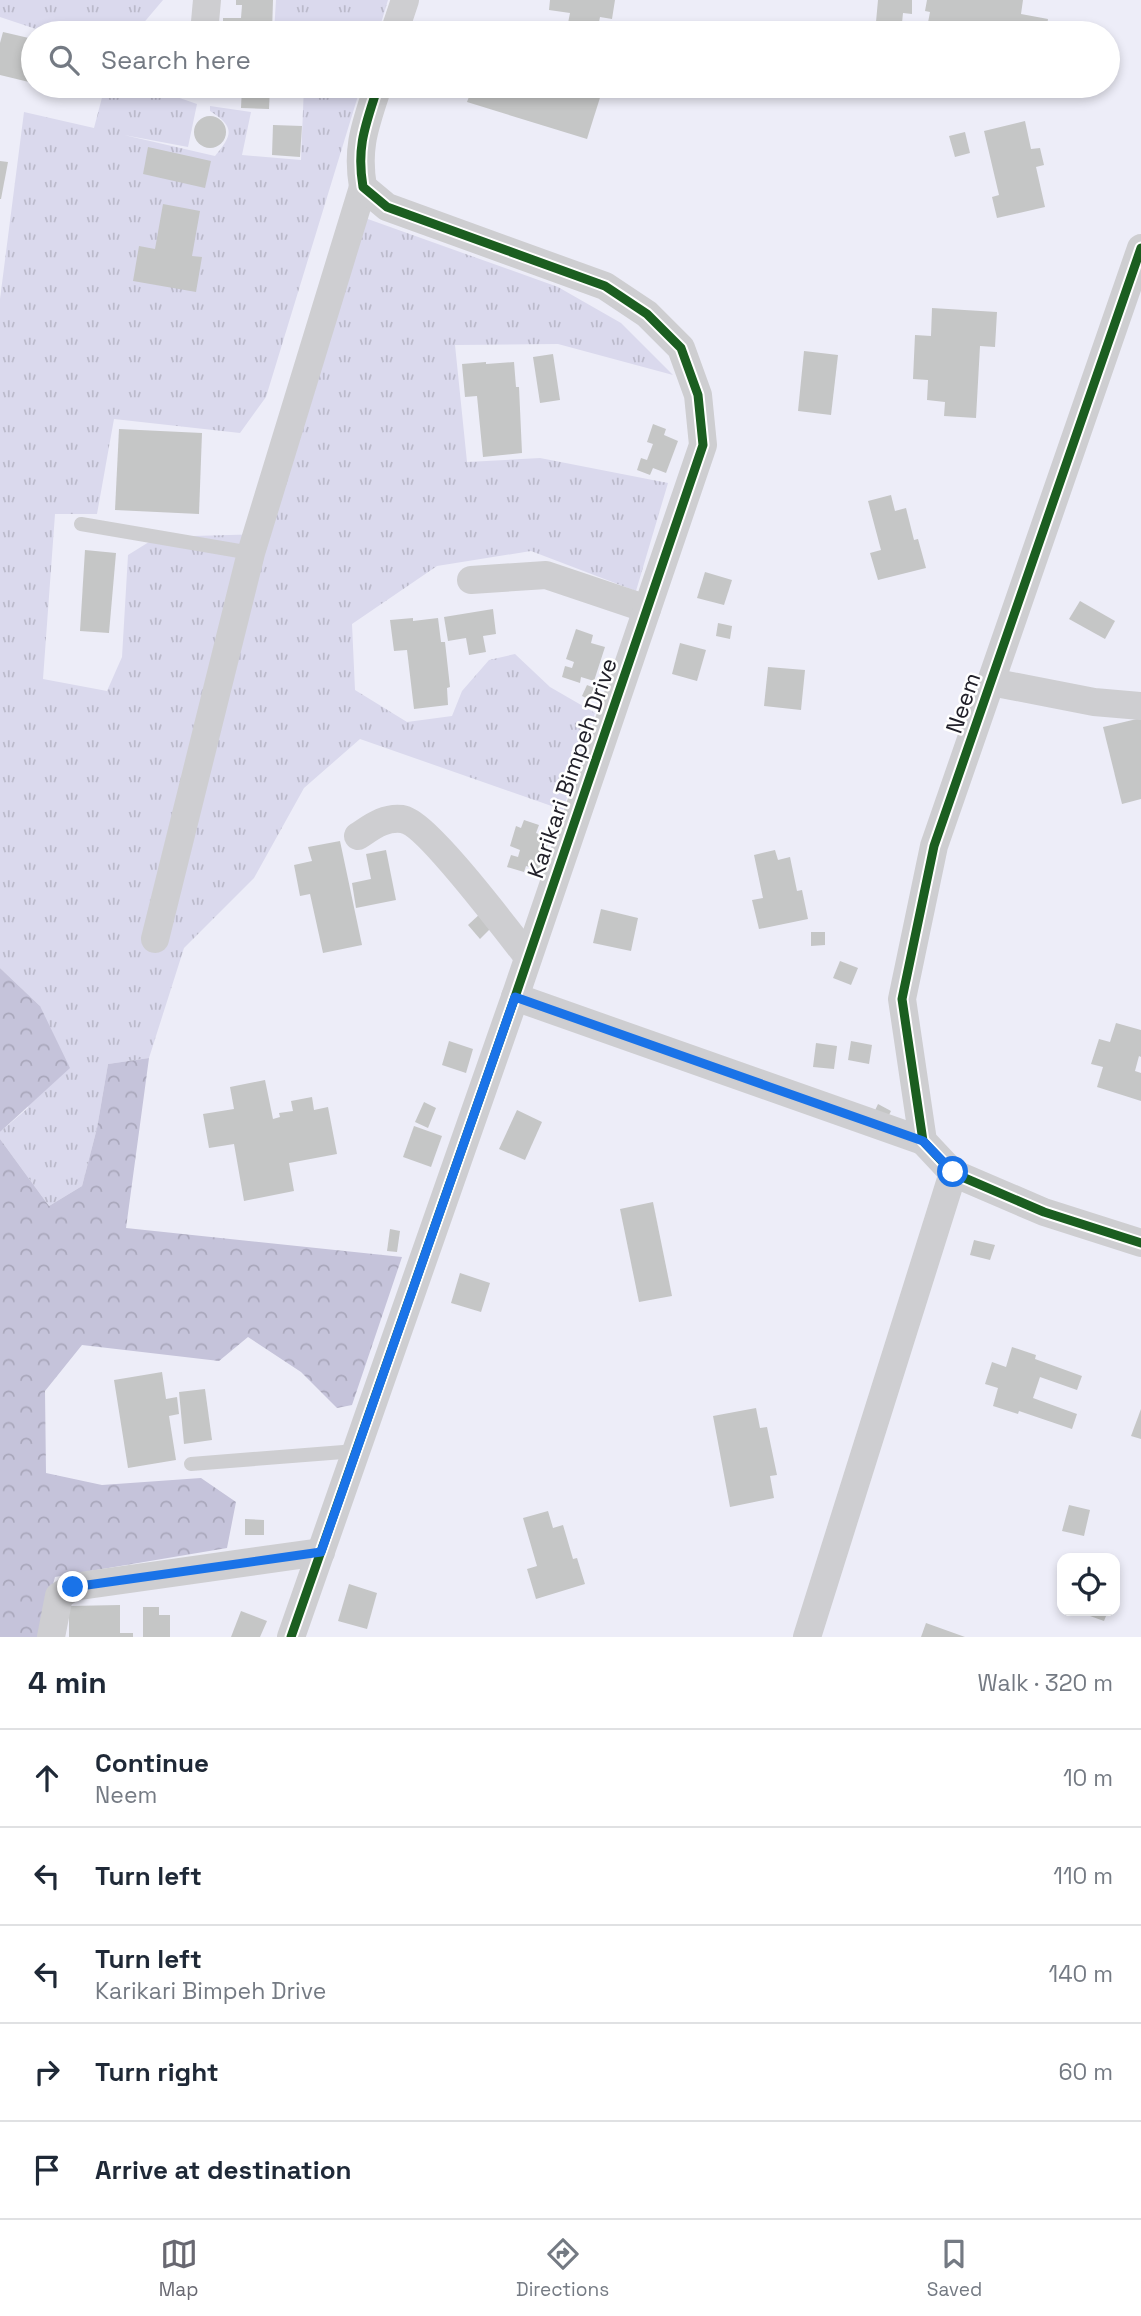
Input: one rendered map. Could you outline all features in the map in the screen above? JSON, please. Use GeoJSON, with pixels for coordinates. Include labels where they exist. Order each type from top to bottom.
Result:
{"type":"FeatureCollection","features":[{"type":"Feature","properties":{"kind":"street"},"geometry":{"type":"LineString","coordinates":[[205,21],[208,0]]}},
{"type":"Feature","properties":{"kind":"street"},"geometry":{"type":"LineString","coordinates":[[398,21],[405,0]]}},
{"type":"Feature","properties":{"kind":"street"},"geometry":{"type":"LineString","coordinates":[[155,939],[251,553],[363,187],[359,161],[362,135],[374,98]]}},
{"type":"Feature","properties":{"kind":"street","name":"Karikari Bimpeh Drive"},"geometry":{"type":"LineString","coordinates":[[291,1637],[515,997],[703,445],[698,395],[681,348],[647,314],[605,286],[416,220],[387,207],[363,187]]}},
{"type":"Feature","properties":{"kind":"street","name":"Neem"},"geometry":{"type":"LineString","coordinates":[[923,1141],[902,999],[934,846],[1141,248]]}},
{"type":"Feature","properties":{"kind":"street"},"geometry":{"type":"LineString","coordinates":[[471,580],[546,575],[647,609]]}},
{"type":"Feature","properties":{"kind":"street"},"geometry":{"type":"LineString","coordinates":[[991,682],[1094,702],[1141,706]]}},
{"type":"Feature","properties":{"kind":"street"},"geometry":{"type":"LineString","coordinates":[[358,836],[383,820],[404,819],[421,830],[528,957]]}},
{"type":"Feature","properties":{"kind":"street"},"geometry":{"type":"LineString","coordinates":[[515,997],[923,1141],[953,1172],[1044,1212],[1141,1243]]}},
{"type":"Feature","properties":{"kind":"street"},"geometry":{"type":"LineString","coordinates":[[807,1637],[953,1172]]}},
{"type":"Feature","properties":{"kind":"street"},"geometry":{"type":"LineString","coordinates":[[51,1637],[59,1596],[73,1587],[321,1552]]}},
{"type":"Feature","properties":{"kind":"lane"},"geometry":{"type":"LineString","coordinates":[[81,524],[251,553]]}},
{"type":"Feature","properties":{"kind":"lane"},"geometry":{"type":"LineString","coordinates":[[191,1464],[356,1451]]}},
{"type":"Feature","properties":{"kind":"green space"},"geometry":{"type":"Polygon","coordinates":[[[0,0],[163,0],[145,21],[21,21],[21,24],[0,17],[0,0]]]}},
{"type":"Feature","properties":{"kind":"green space"},"geometry":{"type":"Polygon","coordinates":[[[276,0],[388,0],[382,21],[275,21],[276,0]]]}},
{"type":"Feature","properties":{"kind":"green space"},"geometry":{"type":"Polygon","coordinates":[[[102,98],[180,98],[197,104],[188,147],[124,135],[215,156],[229,131],[224,122],[210,111],[210,106],[251,112],[242,155],[301,160],[304,98],[357,98],[266,397],[240,433],[114,419],[97,514],[55,514],[43,679],[107,691],[122,657],[128,555],[157,537],[266,534],[365,218],[558,287],[621,323],[673,375],[558,344],[455,345],[467,462],[540,458],[668,483],[636,591],[531,551],[437,566],[352,624],[355,690],[407,722],[452,716],[462,691],[489,660],[515,654],[550,687],[595,713],[563,810],[360,739],[304,788],[254,878],[184,948],[149,1058],[108,1064],[97,1128],[82,1186],[49,1206],[0,1139],[0,1132],[28,1108],[40,1006],[0,968],[0,299],[24,112],[94,128],[102,98]]]}},
{"type":"Feature","properties":{"kind":"green space"},"geometry":{"type":"Polygon","coordinates":[[[0,968],[40,1006],[70,1068],[0,1132],[0,968]]]}},
{"type":"Feature","properties":{"kind":"green space"},"geometry":{"type":"Polygon","coordinates":[[[149,1058],[126,1228],[402,1257],[352,1405],[337,1408],[301,1372],[248,1337],[219,1361],[82,1345],[45,1391],[46,1473],[102,1485],[201,1478],[236,1502],[227,1548],[55,1577],[42,1623],[44,1637],[0,1637],[0,1139],[49,1206],[82,1186],[97,1128],[108,1064],[149,1058]]]}},
{"type":"Feature","properties":{"kind":"building"},"geometry":{"type":"Polygon","coordinates":[[[236,0],[273,0],[272,21],[223,21],[223,18],[241,18],[242,5],[236,5],[236,0]]]}},
{"type":"Feature","properties":{"kind":"building"},"geometry":{"type":"Polygon","coordinates":[[[550,0],[615,0],[612,19],[600,17],[599,21],[568,21],[570,13],[549,10],[550,0]]]}},
{"type":"Feature","properties":{"kind":"building"},"geometry":{"type":"Polygon","coordinates":[[[878,0],[912,0],[912,14],[903,13],[902,21],[876,21],[878,0]]]}},
{"type":"Feature","properties":{"kind":"building"},"geometry":{"type":"Polygon","coordinates":[[[927,0],[1023,0],[1021,14],[1048,19],[928,21],[930,12],[925,11],[927,0]]]}},
{"type":"Feature","properties":{"kind":"building"},"geometry":{"type":"Polygon","coordinates":[[[3,32],[21,36],[21,80],[0,75],[0,43],[3,32]]]}},
{"type":"Feature","properties":{"kind":"building"},"geometry":{"type":"Polygon","coordinates":[[[241,98],[269,98],[269,109],[241,108],[241,98]]]}},
{"type":"Feature","properties":{"kind":"building"},"geometry":{"type":"Polygon","coordinates":[[[468,98],[600,98],[587,139],[467,102],[468,98]]]}},
{"type":"Feature","properties":{"kind":"building"},"geometry":{"type":"Polygon","coordinates":[[[210,116],[221,121],[226,132],[221,143],[210,148],[199,143],[194,132],[199,121],[210,116]]]}},
{"type":"Feature","properties":{"kind":"building"},"geometry":{"type":"Polygon","coordinates":[[[1025,121],[1031,149],[1040,148],[1044,165],[1036,167],[1045,207],[997,218],[992,197],[999,195],[984,131],[1025,121]]]}},
{"type":"Feature","properties":{"kind":"building"},"geometry":{"type":"Polygon","coordinates":[[[273,125],[302,126],[300,157],[272,155],[273,125]]]}},
{"type":"Feature","properties":{"kind":"building"},"geometry":{"type":"Polygon","coordinates":[[[965,132],[970,153],[955,157],[949,136],[965,132]]]}},
{"type":"Feature","properties":{"kind":"building"},"geometry":{"type":"Polygon","coordinates":[[[148,147],[211,161],[205,188],[143,174],[148,147]]]}},
{"type":"Feature","properties":{"kind":"building"},"geometry":{"type":"Polygon","coordinates":[[[0,161],[8,162],[1,199],[0,199],[0,161]]]}},
{"type":"Feature","properties":{"kind":"building"},"geometry":{"type":"Polygon","coordinates":[[[163,204],[200,211],[192,256],[202,257],[196,292],[133,281],[139,246],[155,249],[163,204]]]}},
{"type":"Feature","properties":{"kind":"building"},"geometry":{"type":"Polygon","coordinates":[[[932,308],[997,312],[995,347],[980,346],[976,418],[944,416],[945,402],[927,400],[928,380],[913,379],[915,335],[931,336],[932,308]]]}},
{"type":"Feature","properties":{"kind":"building"},"geometry":{"type":"Polygon","coordinates":[[[804,351],[838,355],[831,415],[798,411],[804,351]]]}},
{"type":"Feature","properties":{"kind":"building"},"geometry":{"type":"Polygon","coordinates":[[[553,354],[560,400],[540,403],[533,357],[553,354]]]}},
{"type":"Feature","properties":{"kind":"building"},"geometry":{"type":"Polygon","coordinates":[[[514,362],[516,387],[519,387],[522,453],[483,457],[477,396],[465,397],[462,364],[514,362]]]}},
{"type":"Feature","properties":{"kind":"building"},"geometry":{"type":"Polygon","coordinates":[[[653,424],[666,429],[664,435],[678,441],[666,473],[653,468],[650,475],[637,470],[641,458],[647,460],[653,444],[647,442],[653,424]]]}},
{"type":"Feature","properties":{"kind":"building"},"geometry":{"type":"Polygon","coordinates":[[[119,429],[202,433],[199,514],[115,510],[119,429]]]}},
{"type":"Feature","properties":{"kind":"building"},"geometry":{"type":"Polygon","coordinates":[[[891,495],[895,511],[906,508],[914,540],[918,539],[926,568],[878,580],[870,553],[881,550],[868,501],[891,495]]]}},
{"type":"Feature","properties":{"kind":"building"},"geometry":{"type":"Polygon","coordinates":[[[85,550],[116,553],[109,633],[80,631],[85,550]]]}},
{"type":"Feature","properties":{"kind":"building"},"geometry":{"type":"Polygon","coordinates":[[[705,572],[732,580],[724,605],[697,598],[705,572]]]}},
{"type":"Feature","properties":{"kind":"building"},"geometry":{"type":"Polygon","coordinates":[[[1080,601],[1115,621],[1105,639],[1069,619],[1080,601]]]}},
{"type":"Feature","properties":{"kind":"building"},"geometry":{"type":"Polygon","coordinates":[[[493,609],[496,634],[483,636],[486,652],[469,655],[466,638],[448,641],[444,617],[493,609]]]}},
{"type":"Feature","properties":{"kind":"building"},"geometry":{"type":"Polygon","coordinates":[[[413,618],[413,621],[438,618],[441,642],[445,642],[450,687],[447,688],[448,705],[414,709],[407,650],[394,651],[390,620],[413,618]]]}},
{"type":"Feature","properties":{"kind":"building"},"geometry":{"type":"Polygon","coordinates":[[[718,623],[732,626],[730,639],[716,636],[718,623]]]}},
{"type":"Feature","properties":{"kind":"building"},"geometry":{"type":"Polygon","coordinates":[[[576,629],[593,635],[591,643],[605,647],[594,681],[581,677],[580,683],[562,677],[565,666],[572,668],[574,662],[566,659],[576,629]]]}},
{"type":"Feature","properties":{"kind":"building"},"geometry":{"type":"Polygon","coordinates":[[[680,643],[706,650],[697,681],[672,674],[680,643]]]}},
{"type":"Feature","properties":{"kind":"building"},"geometry":{"type":"Polygon","coordinates":[[[768,667],[805,670],[801,710],[764,706],[768,667]]]}},
{"type":"Feature","properties":{"kind":"building"},"geometry":{"type":"Polygon","coordinates":[[[587,685],[597,689],[592,701],[582,696],[587,685]]]}},
{"type":"Feature","properties":{"kind":"building"},"geometry":{"type":"Polygon","coordinates":[[[1141,718],[1141,799],[1122,804],[1103,727],[1141,718]]]}},
{"type":"Feature","properties":{"kind":"building"},"geometry":{"type":"Polygon","coordinates":[[[524,820],[539,825],[536,833],[550,838],[539,870],[526,866],[524,872],[507,867],[511,855],[518,857],[520,850],[510,846],[516,826],[521,828],[524,820]]]}},
{"type":"Feature","properties":{"kind":"building"},"geometry":{"type":"Polygon","coordinates":[[[340,841],[362,945],[323,953],[310,894],[300,896],[294,865],[312,861],[308,847],[340,841]]]}},
{"type":"Feature","properties":{"kind":"building"},"geometry":{"type":"Polygon","coordinates":[[[386,850],[396,900],[356,908],[352,883],[371,879],[366,854],[386,850]]]}},
{"type":"Feature","properties":{"kind":"building"},"geometry":{"type":"Polygon","coordinates":[[[775,850],[778,860],[790,857],[797,891],[802,890],[808,919],[759,929],[752,900],[763,898],[754,855],[775,850]]]}},
{"type":"Feature","properties":{"kind":"building"},"geometry":{"type":"Polygon","coordinates":[[[601,909],[638,918],[631,951],[593,943],[601,909]]]}},
{"type":"Feature","properties":{"kind":"building"},"geometry":{"type":"Polygon","coordinates":[[[482,912],[494,925],[480,939],[468,925],[482,912]]]}},
{"type":"Feature","properties":{"kind":"building"},"geometry":{"type":"Polygon","coordinates":[[[811,932],[825,932],[825,945],[811,946],[811,932]]]}},
{"type":"Feature","properties":{"kind":"building"},"geometry":{"type":"Polygon","coordinates":[[[840,961],[858,968],[851,985],[833,978],[840,961]]]}},
{"type":"Feature","properties":{"kind":"building"},"geometry":{"type":"Polygon","coordinates":[[[1116,1023],[1141,1030],[1141,1057],[1139,1056],[1135,1071],[1141,1073],[1141,1101],[1097,1087],[1103,1067],[1091,1064],[1099,1039],[1110,1042],[1116,1023]]]}},
{"type":"Feature","properties":{"kind":"building"},"geometry":{"type":"Polygon","coordinates":[[[449,1041],[473,1049],[466,1073],[442,1065],[449,1041]]]}},
{"type":"Feature","properties":{"kind":"building"},"geometry":{"type":"Polygon","coordinates":[[[851,1041],[872,1045],[869,1064],[848,1060],[851,1041]]]}},
{"type":"Feature","properties":{"kind":"building"},"geometry":{"type":"Polygon","coordinates":[[[816,1043],[837,1046],[834,1069],[813,1067],[816,1043]]]}},
{"type":"Feature","properties":{"kind":"building"},"geometry":{"type":"Polygon","coordinates":[[[265,1080],[273,1119],[280,1117],[279,1113],[293,1111],[291,1101],[312,1097],[314,1110],[328,1107],[337,1154],[289,1163],[294,1191],[244,1201],[234,1144],[209,1148],[203,1114],[234,1109],[230,1087],[265,1080]]]}},
{"type":"Feature","properties":{"kind":"building"},"geometry":{"type":"Polygon","coordinates":[[[424,1102],[436,1108],[428,1128],[415,1122],[424,1102]]]}},
{"type":"Feature","properties":{"kind":"building"},"geometry":{"type":"Polygon","coordinates":[[[878,1104],[891,1111],[885,1123],[872,1117],[878,1104]]]}},
{"type":"Feature","properties":{"kind":"building"},"geometry":{"type":"Polygon","coordinates":[[[517,1110],[542,1122],[525,1160],[499,1149],[517,1110]]]}},
{"type":"Feature","properties":{"kind":"building"},"geometry":{"type":"Polygon","coordinates":[[[414,1126],[442,1136],[431,1167],[403,1157],[414,1126]]]}},
{"type":"Feature","properties":{"kind":"building"},"geometry":{"type":"Polygon","coordinates":[[[653,1202],[672,1296],[639,1302],[620,1209],[653,1202]]]}},
{"type":"Feature","properties":{"kind":"building"},"geometry":{"type":"Polygon","coordinates":[[[390,1229],[400,1231],[397,1252],[387,1251],[390,1229]]]}},
{"type":"Feature","properties":{"kind":"building"},"geometry":{"type":"Polygon","coordinates":[[[974,1240],[995,1245],[990,1260],[970,1255],[974,1240]]]}},
{"type":"Feature","properties":{"kind":"building"},"geometry":{"type":"Polygon","coordinates":[[[460,1273],[490,1283],[481,1312],[451,1303],[460,1273]]]}},
{"type":"Feature","properties":{"kind":"building"},"geometry":{"type":"Polygon","coordinates":[[[1012,1347],[1036,1355],[1035,1359],[1082,1376],[1077,1390],[1040,1377],[1033,1398],[1077,1414],[1072,1429],[1019,1411],[1018,1414],[993,1406],[998,1388],[985,1384],[992,1362],[1006,1367],[1012,1347]]]}},
{"type":"Feature","properties":{"kind":"building"},"geometry":{"type":"Polygon","coordinates":[[[162,1372],[166,1399],[177,1397],[179,1414],[169,1416],[176,1460],[128,1468],[114,1380],[162,1372]]]}},
{"type":"Feature","properties":{"kind":"building"},"geometry":{"type":"Polygon","coordinates":[[[205,1389],[212,1440],[184,1444],[179,1392],[205,1389]]]}},
{"type":"Feature","properties":{"kind":"building"},"geometry":{"type":"Polygon","coordinates":[[[756,1408],[760,1428],[767,1427],[777,1475],[770,1476],[774,1498],[730,1507],[713,1416],[756,1408]]]}},
{"type":"Feature","properties":{"kind":"building"},"geometry":{"type":"Polygon","coordinates":[[[1141,1409],[1141,1439],[1131,1436],[1141,1409]]]}},
{"type":"Feature","properties":{"kind":"building"},"geometry":{"type":"Polygon","coordinates":[[[1069,1505],[1090,1510],[1084,1536],[1062,1531],[1069,1505]]]}},
{"type":"Feature","properties":{"kind":"building"},"geometry":{"type":"Polygon","coordinates":[[[548,1511],[553,1528],[563,1525],[573,1559],[577,1558],[585,1584],[536,1599],[527,1569],[537,1566],[523,1518],[548,1511]]]}},
{"type":"Feature","properties":{"kind":"building"},"geometry":{"type":"Polygon","coordinates":[[[245,1519],[264,1520],[264,1535],[245,1535],[245,1519]]]}},
{"type":"Feature","properties":{"kind":"building"},"geometry":{"type":"Polygon","coordinates":[[[349,1584],[377,1593],[367,1629],[338,1621],[349,1584]]]}},
{"type":"Feature","properties":{"kind":"building"},"geometry":{"type":"Polygon","coordinates":[[[120,1605],[120,1633],[133,1633],[133,1637],[69,1637],[69,1606],[120,1605]]]}},
{"type":"Feature","properties":{"kind":"building"},"geometry":{"type":"Polygon","coordinates":[[[143,1607],[159,1607],[159,1615],[170,1615],[170,1637],[143,1637],[143,1607]]]}},
{"type":"Feature","properties":{"kind":"building"},"geometry":{"type":"Polygon","coordinates":[[[241,1611],[267,1621],[260,1637],[231,1637],[241,1611]]]}},
{"type":"Feature","properties":{"kind":"building"},"geometry":{"type":"Polygon","coordinates":[[[1090,1616],[1106,1616],[1104,1621],[1090,1616]]]}},
{"type":"Feature","properties":{"kind":"building"},"geometry":{"type":"Polygon","coordinates":[[[926,1623],[965,1637],[921,1637],[926,1623]]]}},
{"type":"Feature","properties":{"kind":"cycle path"},"geometry":{"type":"LineString","coordinates":[[291,1637],[515,997],[703,445],[698,395],[681,348],[647,314],[605,286],[387,207],[363,187],[362,147],[374,98]]}},
{"type":"Feature","properties":{"kind":"cycle path"},"geometry":{"type":"LineString","coordinates":[[1141,248],[934,846],[902,999],[923,1141],[953,1173],[1044,1212],[1141,1243]]}},
{"type":"Feature","properties":{"kind":"route"},"geometry":{"type":"LineString","coordinates":[[73,1587],[321,1552],[515,997],[923,1141],[953,1172]]}}]}
